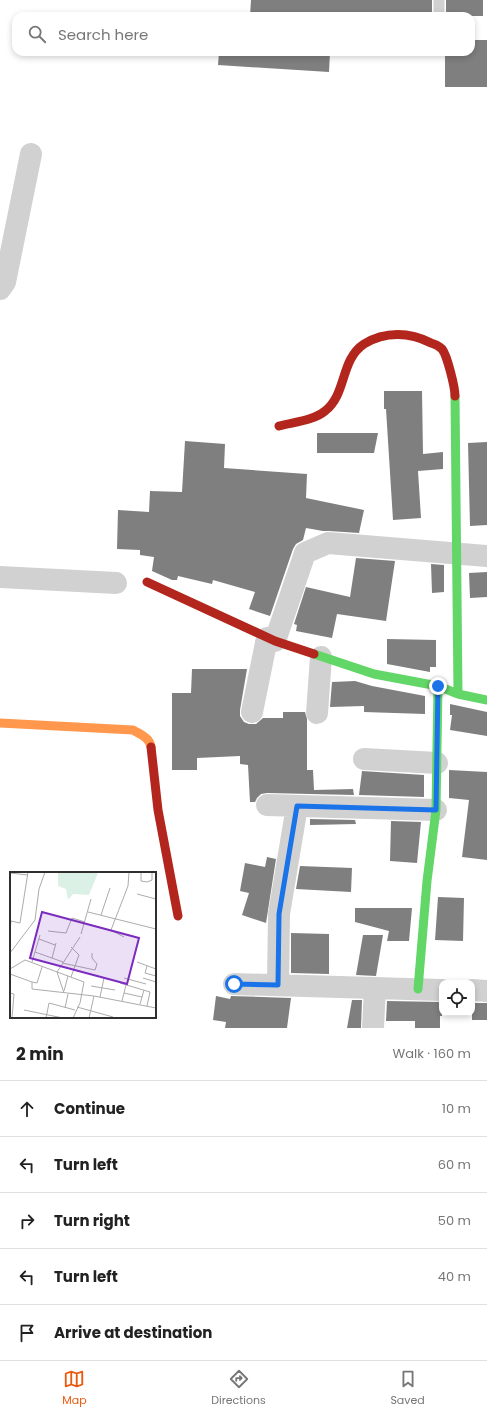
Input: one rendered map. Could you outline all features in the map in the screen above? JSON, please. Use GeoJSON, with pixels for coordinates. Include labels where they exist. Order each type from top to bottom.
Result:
{"type":"FeatureCollection","features":[{"type":"Feature","properties":{"kind":"street"},"geometry":{"type":"LineString","coordinates":[[0,290],[5,282],[31,154]]}},
{"type":"Feature","properties":{"kind":"street"},"geometry":{"type":"LineString","coordinates":[[279,426],[325,412],[334,402],[354,352],[366,342],[384,336],[405,334],[425,338],[442,349],[455,390],[458,694]]}},
{"type":"Feature","properties":{"kind":"street"},"geometry":{"type":"LineString","coordinates":[[252,712],[271,640],[306,553],[328,543],[487,556]]}},
{"type":"Feature","properties":{"kind":"street"},"geometry":{"type":"LineString","coordinates":[[0,577],[116,583]]}},
{"type":"Feature","properties":{"kind":"street"},"geometry":{"type":"LineString","coordinates":[[147,582],[271,640],[374,674],[438,686],[458,694],[487,700]]}},
{"type":"Feature","properties":{"kind":"street"},"geometry":{"type":"LineString","coordinates":[[317,713],[321,657]]}},
{"type":"Feature","properties":{"kind":"street"},"geometry":{"type":"LineString","coordinates":[[418,989],[427,882],[436,810],[438,686]]}},
{"type":"Feature","properties":{"kind":"street"},"geometry":{"type":"LineString","coordinates":[[0,723],[133,730],[143,735],[151,743],[158,810],[178,916]]}},
{"type":"Feature","properties":{"kind":"street"},"geometry":{"type":"LineString","coordinates":[[364,760],[437,763]]}},
{"type":"Feature","properties":{"kind":"street"},"geometry":{"type":"LineString","coordinates":[[267,805],[436,810]]}},
{"type":"Feature","properties":{"kind":"street"},"geometry":{"type":"LineString","coordinates":[[278,985],[279,914],[297,806]]}},
{"type":"Feature","properties":{"kind":"street"},"geometry":{"type":"LineString","coordinates":[[234,984],[439,990]]}},
{"type":"Feature","properties":{"kind":"street"},"geometry":{"type":"LineString","coordinates":[[373,1028],[375,988]]}},
{"type":"Feature","properties":{"kind":"street"},"geometry":{"type":"LineString","coordinates":[[475,990],[487,991]]}},
{"type":"Feature","properties":{"kind":"lane"},"geometry":{"type":"LineString","coordinates":[[439,0],[439,12]]}},
{"type":"Feature","properties":{"kind":"building"},"geometry":{"type":"Polygon","coordinates":[[[251,0],[432,0],[432,12],[250,12],[251,0]]]}},
{"type":"Feature","properties":{"kind":"building"},"geometry":{"type":"Polygon","coordinates":[[[446,0],[483,0],[483,16],[475,16],[475,12],[446,12],[446,0]]]}},
{"type":"Feature","properties":{"kind":"building"},"geometry":{"type":"Polygon","coordinates":[[[475,40],[487,40],[487,87],[445,87],[445,56],[475,56],[475,40]]]}},
{"type":"Feature","properties":{"kind":"building"},"geometry":{"type":"Polygon","coordinates":[[[219,56],[330,56],[329,72],[218,65],[219,56]]]}},
{"type":"Feature","properties":{"kind":"building"},"geometry":{"type":"Polygon","coordinates":[[[384,391],[422,391],[423,454],[443,452],[443,469],[418,471],[421,518],[393,520],[386,409],[384,409],[384,391]]]}},
{"type":"Feature","properties":{"kind":"building"},"geometry":{"type":"Polygon","coordinates":[[[317,433],[378,433],[374,453],[317,453],[317,433]]]}},
{"type":"Feature","properties":{"kind":"building"},"geometry":{"type":"Polygon","coordinates":[[[185,441],[225,444],[224,468],[307,474],[306,498],[364,510],[359,533],[323,531],[306,528],[303,540],[296,544],[293,549],[270,616],[249,609],[255,592],[213,580],[212,584],[178,576],[177,580],[172,580],[152,571],[154,557],[140,555],[140,550],[117,549],[118,510],[149,512],[150,491],[182,492],[185,441]]]}},
{"type":"Feature","properties":{"kind":"building"},"geometry":{"type":"Polygon","coordinates":[[[487,442],[487,525],[470,526],[468,443],[487,442]]]}},
{"type":"Feature","properties":{"kind":"building"},"geometry":{"type":"Polygon","coordinates":[[[356,558],[395,561],[386,621],[337,614],[332,638],[296,631],[297,625],[294,624],[306,587],[350,597],[356,558]]]}},
{"type":"Feature","properties":{"kind":"building"},"geometry":{"type":"Polygon","coordinates":[[[431,564],[444,565],[444,592],[432,593],[431,564]]]}},
{"type":"Feature","properties":{"kind":"building"},"geometry":{"type":"Polygon","coordinates":[[[487,572],[487,597],[470,598],[469,573],[487,572]]]}},
{"type":"Feature","properties":{"kind":"building"},"geometry":{"type":"Polygon","coordinates":[[[387,639],[436,640],[436,667],[430,667],[430,672],[387,664],[387,639]]]}},
{"type":"Feature","properties":{"kind":"building"},"geometry":{"type":"Polygon","coordinates":[[[192,669],[247,669],[240,716],[244,722],[249,724],[256,724],[263,718],[283,718],[283,712],[305,712],[307,719],[307,770],[313,770],[314,790],[353,789],[354,795],[267,793],[261,794],[255,802],[250,802],[248,765],[240,764],[240,756],[197,758],[197,770],[172,770],[172,693],[191,693],[192,669]]]}},
{"type":"Feature","properties":{"kind":"building"},"geometry":{"type":"Polygon","coordinates":[[[355,681],[372,686],[425,696],[425,714],[364,712],[364,706],[330,707],[332,682],[355,681]]]}},
{"type":"Feature","properties":{"kind":"building"},"geometry":{"type":"Polygon","coordinates":[[[450,704],[487,712],[487,736],[450,730],[452,715],[450,715],[450,704]]]}},
{"type":"Feature","properties":{"kind":"building"},"geometry":{"type":"Polygon","coordinates":[[[449,770],[487,772],[487,860],[462,857],[469,800],[449,798],[449,770]]]}},
{"type":"Feature","properties":{"kind":"building"},"geometry":{"type":"Polygon","coordinates":[[[362,771],[424,775],[424,797],[359,795],[362,771]]]}},
{"type":"Feature","properties":{"kind":"building"},"geometry":{"type":"Polygon","coordinates":[[[310,819],[355,820],[356,824],[310,825],[310,819]]]}},
{"type":"Feature","properties":{"kind":"building"},"geometry":{"type":"Polygon","coordinates":[[[391,821],[421,822],[417,863],[390,861],[391,821]]]}},
{"type":"Feature","properties":{"kind":"building"},"geometry":{"type":"Polygon","coordinates":[[[267,857],[276,859],[266,923],[242,915],[249,893],[240,891],[245,863],[265,867],[267,857]]]}},
{"type":"Feature","properties":{"kind":"building"},"geometry":{"type":"Polygon","coordinates":[[[300,866],[352,868],[351,892],[296,889],[300,866]]]}},
{"type":"Feature","properties":{"kind":"building"},"geometry":{"type":"Polygon","coordinates":[[[438,897],[464,898],[463,941],[435,940],[438,897]]]}},
{"type":"Feature","properties":{"kind":"building"},"geometry":{"type":"Polygon","coordinates":[[[355,908],[412,908],[409,941],[387,941],[389,931],[355,922],[355,908]]]}},
{"type":"Feature","properties":{"kind":"building"},"geometry":{"type":"Polygon","coordinates":[[[291,933],[329,934],[329,974],[291,973],[291,933]]]}},
{"type":"Feature","properties":{"kind":"building"},"geometry":{"type":"Polygon","coordinates":[[[363,935],[383,935],[376,976],[356,975],[363,935]]]}},
{"type":"Feature","properties":{"kind":"building"},"geometry":{"type":"Polygon","coordinates":[[[216,996],[230,999],[231,996],[291,998],[287,1028],[225,1028],[226,1022],[213,1020],[216,996]]]}},
{"type":"Feature","properties":{"kind":"building"},"geometry":{"type":"Polygon","coordinates":[[[352,1000],[362,1000],[361,1028],[347,1028],[352,1000]]]}},
{"type":"Feature","properties":{"kind":"building"},"geometry":{"type":"Polygon","coordinates":[[[387,1001],[439,1002],[440,1028],[415,1028],[415,1021],[386,1021],[387,1001]]]}},
{"type":"Feature","properties":{"kind":"building"},"geometry":{"type":"Polygon","coordinates":[[[475,1003],[487,1003],[487,1020],[472,1020],[472,1016],[475,1016],[475,1003]]]}},
{"type":"Feature","properties":{"kind":"traffic: fast"},"geometry":{"type":"LineString","coordinates":[[455,396],[458,694]]}},
{"type":"Feature","properties":{"kind":"traffic: fast"},"geometry":{"type":"LineString","coordinates":[[314,654],[374,674],[438,686],[458,694],[487,700]]}},
{"type":"Feature","properties":{"kind":"traffic: fast"},"geometry":{"type":"LineString","coordinates":[[418,989],[427,881],[436,810],[438,686]]}},
{"type":"Feature","properties":{"kind":"traffic: slow"},"geometry":{"type":"LineString","coordinates":[[0,723],[133,730],[147,739],[151,747]]}},
{"type":"Feature","properties":{"kind":"traffic: jam"},"geometry":{"type":"LineString","coordinates":[[279,426],[309,419],[325,411],[337,396],[347,368],[356,351],[364,344],[372,340],[389,335],[398,334],[415,337],[440,347],[444,352],[450,371],[455,396]]}},
{"type":"Feature","properties":{"kind":"traffic: jam"},"geometry":{"type":"LineString","coordinates":[[147,582],[275,641],[314,654]]}},
{"type":"Feature","properties":{"kind":"traffic: jam"},"geometry":{"type":"LineString","coordinates":[[151,747],[158,810],[178,916]]}},
{"type":"Feature","properties":{"kind":"route"},"geometry":{"type":"LineString","coordinates":[[234,984],[278,985],[279,914],[297,806],[436,810],[438,686]]}}]}
